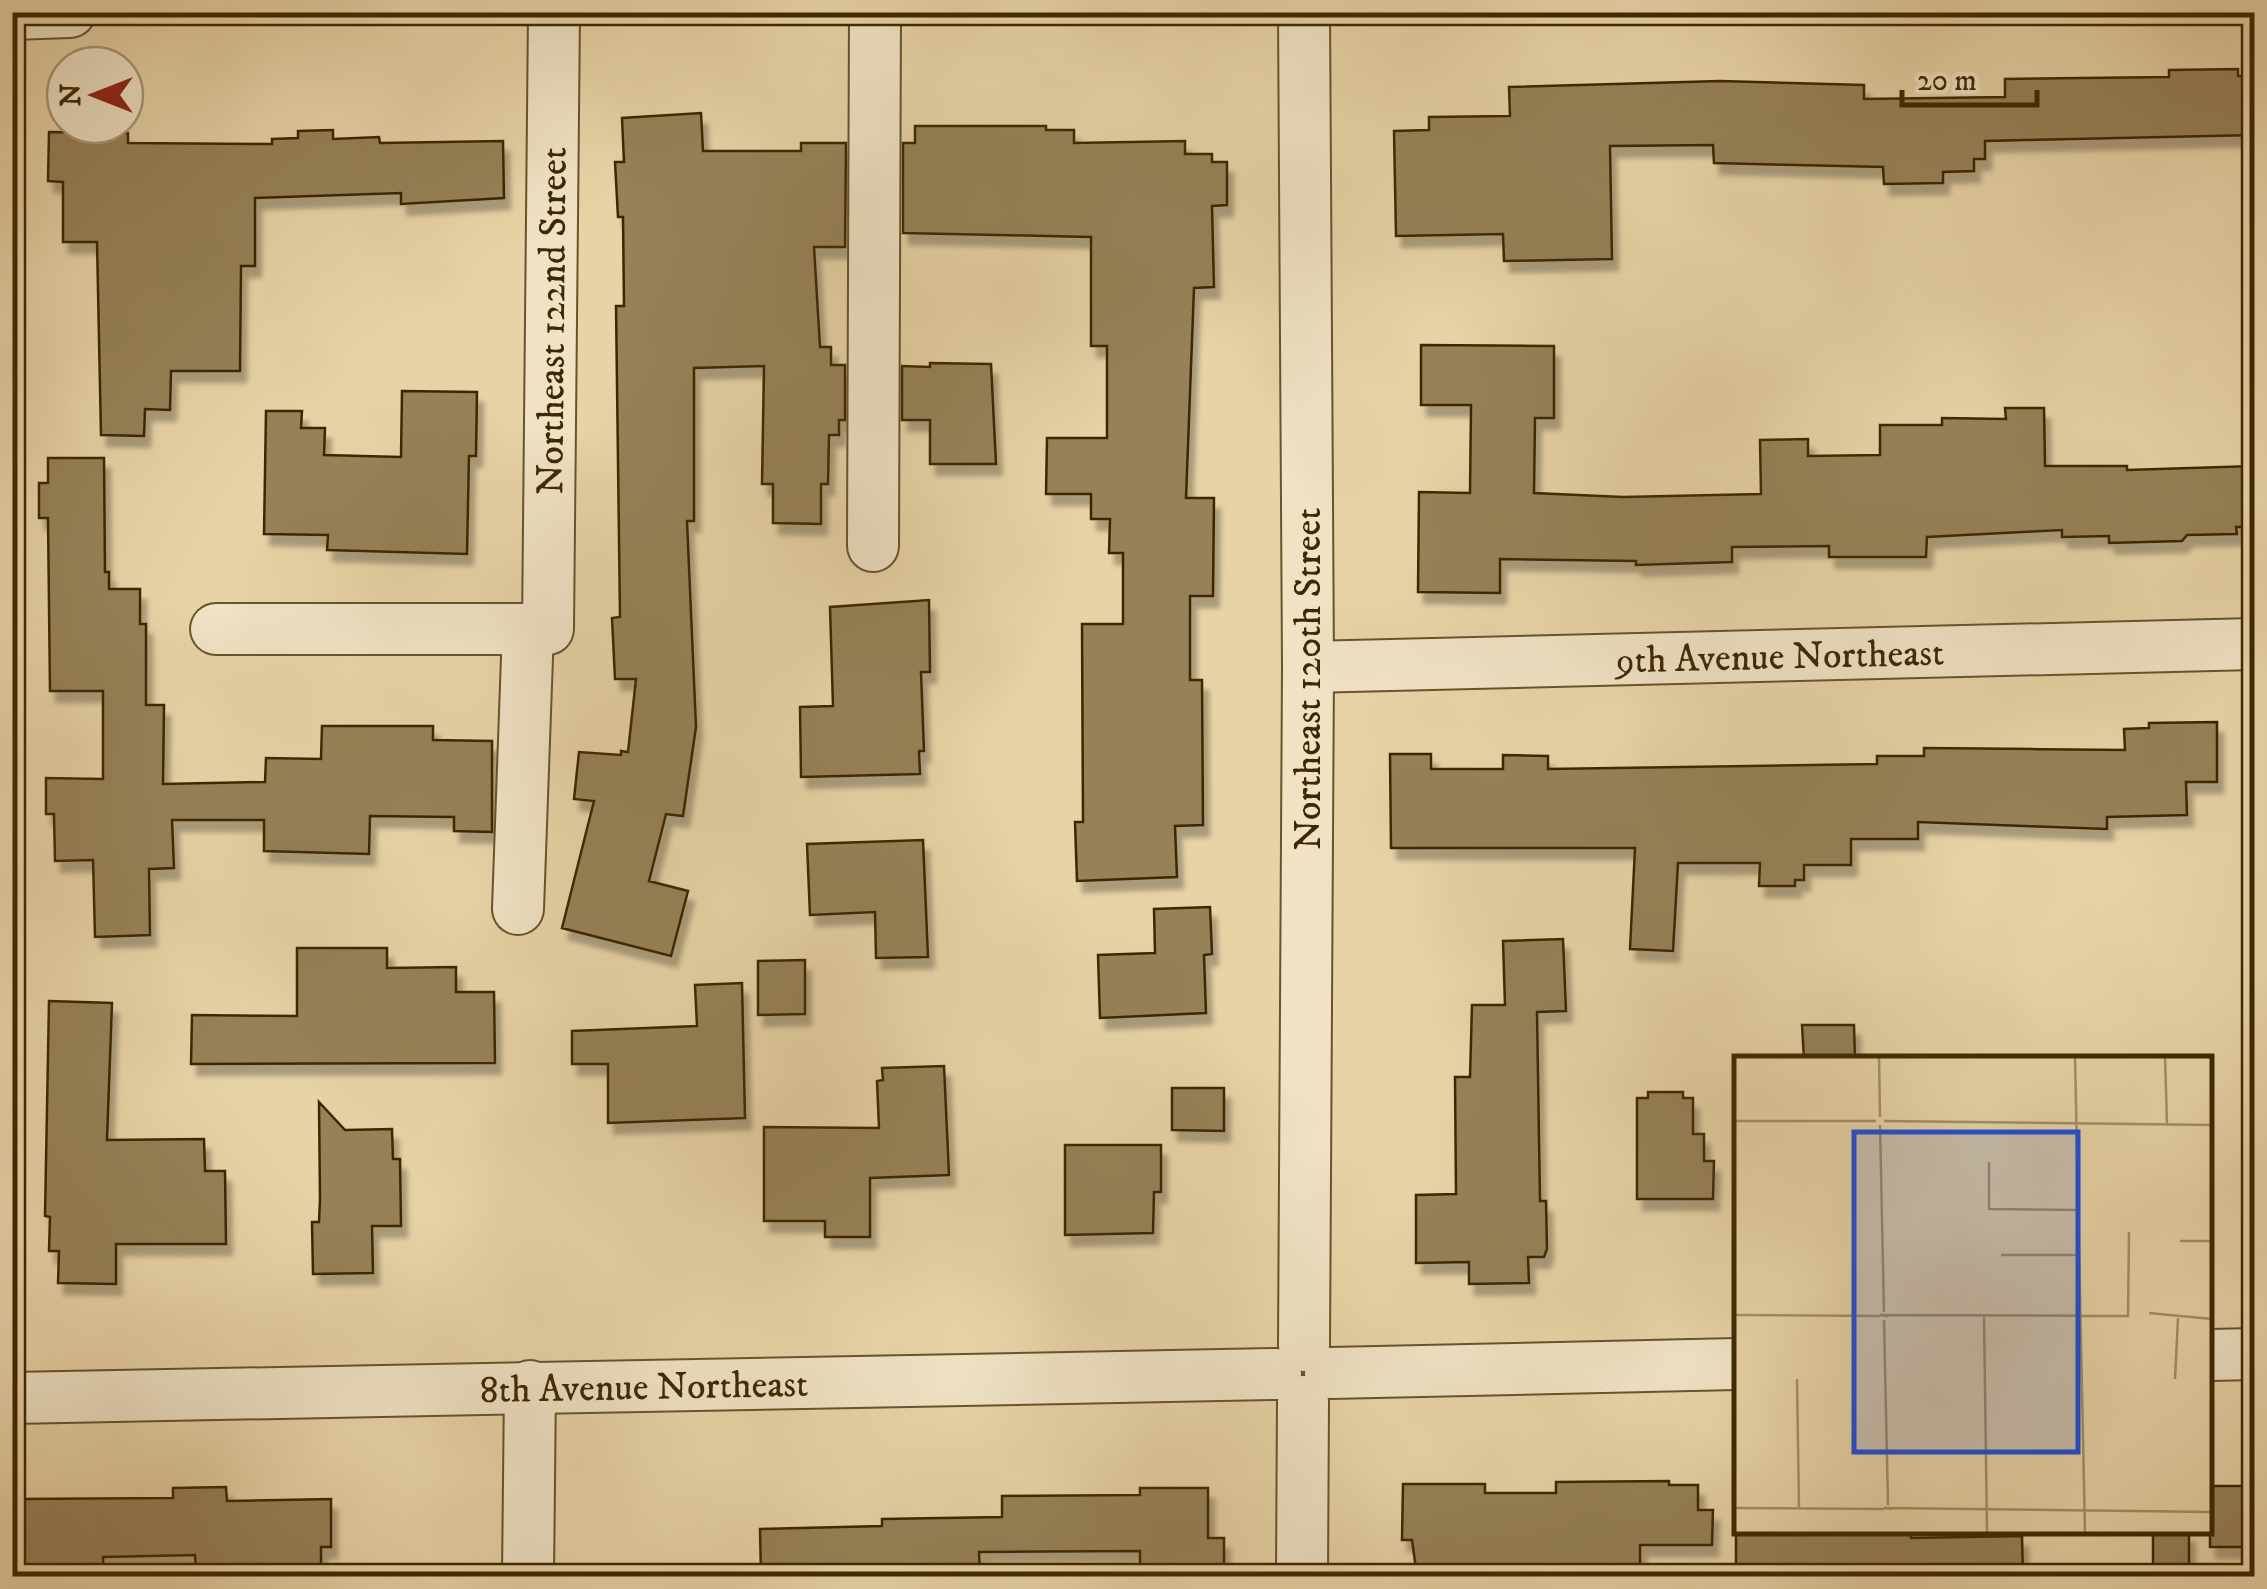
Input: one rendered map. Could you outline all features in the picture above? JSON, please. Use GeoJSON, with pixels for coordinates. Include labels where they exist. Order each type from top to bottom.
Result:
{"type":"FeatureCollection","features":[{"type":"Feature","properties":{"kind":"street"},"geometry":{"type":"LineString","coordinates":[[12,14],[70,12]]}},
{"type":"Feature","properties":{"kind":"street","name":"Northeast 122nd Street"},"geometry":{"type":"LineString","coordinates":[[518,909],[538,630],[554,12]]}},
{"type":"Feature","properties":{"kind":"street"},"geometry":{"type":"LineString","coordinates":[[873,546],[875,12]]}},
{"type":"Feature","properties":{"kind":"street","name":"Northeast 120th Street"},"geometry":{"type":"LineString","coordinates":[[1302,1576],[1308,667],[1304,12]]}},
{"type":"Feature","properties":{"kind":"street"},"geometry":{"type":"LineString","coordinates":[[216,630],[538,630]]}},
{"type":"Feature","properties":{"kind":"street","name":"9th Avenue Northeast"},"geometry":{"type":"LineString","coordinates":[[1308,667],[2254,644]]}},
{"type":"Feature","properties":{"kind":"street"},"geometry":{"type":"LineString","coordinates":[[2212,1355],[2254,1354]]}},
{"type":"Feature","properties":{"kind":"street","name":"8th Avenue Northeast"},"geometry":{"type":"LineString","coordinates":[[12,1398],[1734,1364]]}},
{"type":"Feature","properties":{"kind":"street"},"geometry":{"type":"LineString","coordinates":[[528,1576],[530,1386]]}},
{"type":"Feature","properties":{"kind":"building"},"geometry":{"type":"Polygon","coordinates":[[[2238,69],[2238,76],[2254,76],[2254,135],[1985,141],[1985,159],[1974,159],[1974,171],[1943,172],[1943,183],[1884,184],[1883,167],[1714,163],[1713,145],[1610,146],[1612,259],[1504,261],[1503,234],[1396,236],[1394,131],[1429,130],[1429,117],[1510,116],[1509,87],[1720,81],[1864,85],[1864,99],[2005,97],[2005,79],[2169,77],[2169,70],[2238,69]]]}},
{"type":"Feature","properties":{"kind":"building"},"geometry":{"type":"Polygon","coordinates":[[[701,113],[703,151],[801,151],[801,143],[846,143],[845,247],[814,247],[820,347],[831,347],[831,365],[845,365],[845,420],[839,420],[839,435],[829,435],[828,484],[821,484],[821,524],[773,523],[773,484],[762,484],[764,366],[694,368],[694,521],[687,521],[696,727],[683,816],[666,814],[649,881],[688,891],[671,956],[562,928],[594,801],[574,799],[579,752],[628,752],[636,679],[615,679],[612,618],[620,617],[616,306],[624,306],[623,217],[618,217],[615,162],[624,162],[622,118],[701,113]]]}},
{"type":"Feature","properties":{"kind":"building"},"geometry":{"type":"Polygon","coordinates":[[[915,126],[1046,126],[1046,130],[1074,130],[1074,143],[1185,141],[1185,154],[1212,154],[1212,162],[1227,162],[1227,205],[1212,206],[1214,287],[1194,288],[1186,498],[1214,498],[1213,596],[1190,596],[1190,680],[1202,680],[1203,825],[1175,826],[1177,877],[1077,881],[1075,822],[1083,822],[1082,624],[1123,624],[1123,553],[1109,553],[1110,519],[1091,519],[1091,494],[1046,494],[1047,438],[1107,438],[1107,346],[1091,346],[1091,237],[903,233],[903,143],[915,143],[915,126]]]}},
{"type":"Feature","properties":{"kind":"building"},"geometry":{"type":"Polygon","coordinates":[[[333,130],[333,139],[379,137],[380,143],[503,141],[504,198],[401,204],[401,193],[255,198],[255,266],[241,266],[240,371],[171,371],[170,410],[145,409],[144,436],[101,435],[97,242],[63,242],[63,182],[48,181],[49,145],[272,144],[272,139],[298,138],[298,131],[333,130]]]}},
{"type":"Feature","properties":{"kind":"building"},"geometry":{"type":"Polygon","coordinates":[[[1421,345],[1554,346],[1554,418],[1535,418],[1534,493],[1623,497],[1761,494],[1760,440],[1808,439],[1808,456],[1880,455],[1880,425],[1942,425],[1942,418],[2006,419],[2005,408],[2044,408],[2045,466],[2127,466],[2127,470],[2254,466],[2254,527],[2236,527],[2237,534],[2187,535],[2182,541],[2109,543],[2109,536],[2062,537],[2062,530],[1927,537],[1926,557],[1829,557],[1829,546],[1732,547],[1732,562],[1636,565],[1636,561],[1500,559],[1500,593],[1418,592],[1419,492],[1470,493],[1471,405],[1421,405],[1421,345]]]}},
{"type":"Feature","properties":{"kind":"building"},"geometry":{"type":"Polygon","coordinates":[[[930,363],[991,364],[996,464],[930,464],[930,420],[902,420],[902,366],[930,367],[930,363]]]}},
{"type":"Feature","properties":{"kind":"building"},"geometry":{"type":"Polygon","coordinates":[[[402,391],[477,392],[476,456],[469,456],[467,554],[327,550],[328,535],[264,534],[266,411],[302,411],[301,428],[325,428],[324,455],[401,457],[402,391]]]}},
{"type":"Feature","properties":{"kind":"building"},"geometry":{"type":"Polygon","coordinates":[[[48,458],[104,458],[105,572],[109,572],[109,589],[140,589],[140,624],[146,624],[146,705],[164,705],[163,784],[265,782],[266,758],[321,759],[322,726],[433,726],[433,740],[492,741],[492,832],[454,831],[454,817],[370,816],[369,854],[264,851],[264,820],[172,820],[174,868],[149,869],[150,935],[95,937],[93,860],[55,861],[54,814],[46,814],[46,778],[103,779],[103,691],[50,691],[48,518],[39,518],[39,483],[48,483],[48,458]]]}},
{"type":"Feature","properties":{"kind":"building"},"geometry":{"type":"Polygon","coordinates":[[[929,600],[930,672],[921,672],[924,751],[919,751],[920,774],[801,777],[800,707],[833,706],[830,607],[929,600]]]}},
{"type":"Feature","properties":{"kind":"building"},"geometry":{"type":"Polygon","coordinates":[[[2217,722],[2217,782],[2186,782],[2187,815],[2107,817],[2107,829],[1918,822],[1918,839],[1851,839],[1851,865],[1804,865],[1804,880],[1795,880],[1795,886],[1759,886],[1760,863],[1678,863],[1673,951],[1630,949],[1635,848],[1391,848],[1390,754],[1431,754],[1431,769],[1503,769],[1503,755],[1548,756],[1548,769],[1877,764],[1877,756],[1924,756],[1924,748],[2125,750],[2124,729],[2149,728],[2149,723],[2217,722]]]}},
{"type":"Feature","properties":{"kind":"building"},"geometry":{"type":"Polygon","coordinates":[[[923,840],[928,957],[876,958],[875,912],[810,915],[807,844],[923,840]]]}},
{"type":"Feature","properties":{"kind":"building"},"geometry":{"type":"Polygon","coordinates":[[[1210,907],[1212,954],[1204,955],[1206,1013],[1100,1018],[1098,955],[1155,953],[1154,909],[1210,907]]]}},
{"type":"Feature","properties":{"kind":"building"},"geometry":{"type":"Polygon","coordinates":[[[1563,939],[1566,1011],[1537,1012],[1540,1201],[1546,1201],[1547,1249],[1544,1257],[1528,1257],[1529,1283],[1469,1284],[1469,1262],[1416,1263],[1416,1195],[1456,1194],[1455,1077],[1470,1077],[1472,1005],[1505,1005],[1503,941],[1563,939]]]}},
{"type":"Feature","properties":{"kind":"building"},"geometry":{"type":"Polygon","coordinates":[[[297,948],[387,948],[387,968],[456,967],[456,992],[494,992],[495,1063],[191,1064],[192,1015],[297,1016],[297,948]]]}},
{"type":"Feature","properties":{"kind":"building"},"geometry":{"type":"Polygon","coordinates":[[[805,960],[805,1014],[758,1015],[758,961],[805,960]]]}},
{"type":"Feature","properties":{"kind":"building"},"geometry":{"type":"Polygon","coordinates":[[[742,983],[745,1118],[608,1123],[608,1064],[572,1064],[572,1031],[697,1026],[695,985],[742,983]]]}},
{"type":"Feature","properties":{"kind":"building"},"geometry":{"type":"Polygon","coordinates":[[[49,1001],[112,1003],[107,1140],[204,1139],[205,1171],[225,1171],[226,1244],[116,1244],[116,1284],[58,1283],[59,1251],[49,1251],[50,1217],[45,1216],[49,1001]]]}},
{"type":"Feature","properties":{"kind":"building"},"geometry":{"type":"Polygon","coordinates":[[[1802,1025],[1854,1025],[1855,1056],[1804,1056],[1802,1025]]]}},
{"type":"Feature","properties":{"kind":"building"},"geometry":{"type":"Polygon","coordinates":[[[944,1066],[949,1175],[870,1178],[870,1237],[825,1237],[825,1221],[764,1221],[764,1127],[879,1128],[877,1081],[883,1080],[882,1068],[944,1066]]]}},
{"type":"Feature","properties":{"kind":"building"},"geometry":{"type":"Polygon","coordinates":[[[1172,1088],[1224,1088],[1224,1131],[1172,1130],[1172,1088]]]}},
{"type":"Feature","properties":{"kind":"building"},"geometry":{"type":"Polygon","coordinates":[[[1648,1092],[1683,1092],[1683,1098],[1693,1098],[1693,1134],[1704,1134],[1704,1161],[1714,1161],[1713,1199],[1637,1199],[1637,1098],[1648,1098],[1648,1092]]]}},
{"type":"Feature","properties":{"kind":"building"},"geometry":{"type":"Polygon","coordinates":[[[319,1102],[345,1130],[392,1129],[393,1159],[400,1159],[401,1226],[372,1226],[373,1273],[313,1274],[312,1222],[319,1222],[320,1199],[319,1102]]]}},
{"type":"Feature","properties":{"kind":"building"},"geometry":{"type":"Polygon","coordinates":[[[1065,1145],[1161,1145],[1161,1192],[1154,1192],[1153,1233],[1065,1235],[1065,1145]]]}},
{"type":"Feature","properties":{"kind":"building"},"geometry":{"type":"Polygon","coordinates":[[[1669,1481],[1669,1485],[1698,1485],[1698,1510],[1713,1510],[1712,1545],[1640,1545],[1640,1565],[1537,1566],[1537,1576],[1417,1576],[1412,1540],[1402,1540],[1403,1484],[1485,1484],[1485,1493],[1556,1493],[1556,1482],[1669,1481]]]}},
{"type":"Feature","properties":{"kind":"building"},"geometry":{"type":"Polygon","coordinates":[[[2212,1486],[2254,1486],[2254,1547],[2210,1547],[2212,1486]]]}},
{"type":"Feature","properties":{"kind":"building"},"geometry":{"type":"Polygon","coordinates":[[[226,1487],[227,1501],[331,1499],[331,1547],[321,1547],[321,1576],[196,1576],[195,1555],[103,1557],[104,1576],[17,1576],[16,1499],[173,1498],[173,1488],[226,1487]]]}},
{"type":"Feature","properties":{"kind":"building"},"geometry":{"type":"Polygon","coordinates":[[[1140,1488],[1208,1488],[1208,1538],[1224,1538],[1224,1576],[1140,1576],[1140,1551],[979,1552],[980,1576],[761,1576],[760,1529],[882,1526],[882,1519],[1002,1517],[1002,1496],[1140,1495],[1140,1488]]]}},
{"type":"Feature","properties":{"kind":"building"},"geometry":{"type":"Polygon","coordinates":[[[1736,1534],[2022,1536],[2023,1576],[1736,1576],[1736,1534]]]}},
{"type":"Feature","properties":{"kind":"building"},"geometry":{"type":"Polygon","coordinates":[[[2153,1534],[2189,1534],[2189,1570],[2153,1570],[2153,1534]]]}}]}
